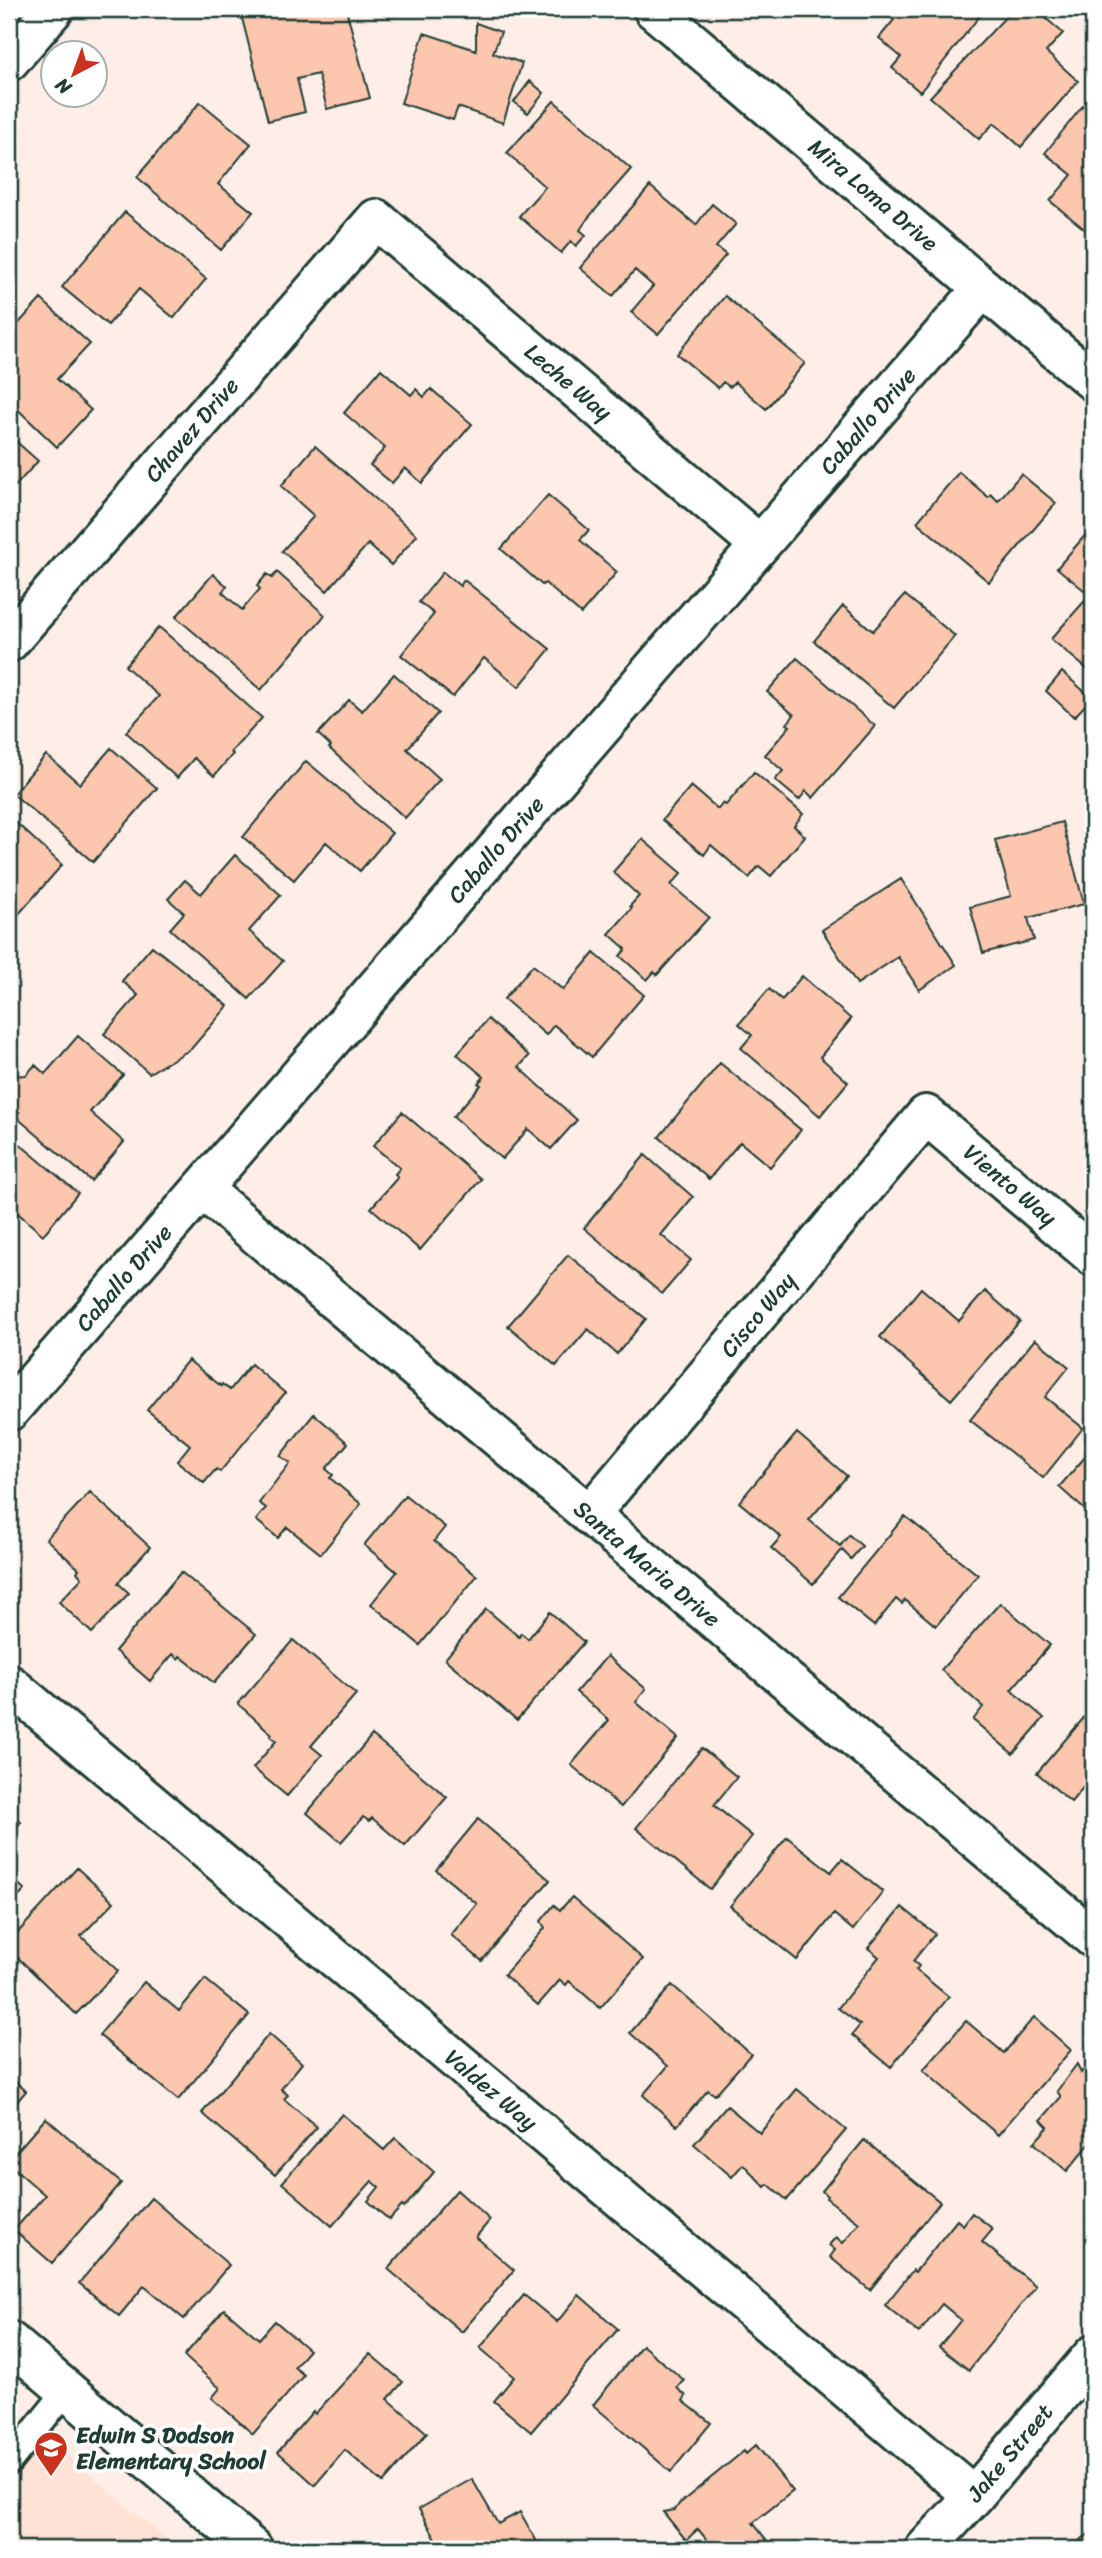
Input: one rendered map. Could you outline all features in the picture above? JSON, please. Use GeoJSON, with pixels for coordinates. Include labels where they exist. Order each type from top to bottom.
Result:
{"type":"FeatureCollection","features":[{"type":"Feature","properties":{"kind":"street"},"geometry":{"type":"LineString","coordinates":[[9,61],[54,9]]}},
{"type":"Feature","properties":{"kind":"street","name":"Mira Loma Drive"},"geometry":{"type":"LineString","coordinates":[[653,9],[1093,381]]}},
{"type":"Feature","properties":{"kind":"street","name":"Leche Way"},"geometry":{"type":"LineString","coordinates":[[376,219],[760,545]]}},
{"type":"Feature","properties":{"kind":"street","name":"Chavez Drive"},"geometry":{"type":"LineString","coordinates":[[9,642],[376,219]]}},
{"type":"Feature","properties":{"kind":"street","name":"Caballo Drive"},"geometry":{"type":"LineString","coordinates":[[9,1411],[983,288]]}},
{"type":"Feature","properties":{"kind":"street","name":"Viento Way"},"geometry":{"type":"LineString","coordinates":[[926,1115],[1093,1256]]}},
{"type":"Feature","properties":{"kind":"street","name":"Cisco Way"},"geometry":{"type":"LineString","coordinates":[[589,1515],[926,1115]]}},
{"type":"Feature","properties":{"kind":"street","name":"Santa Maria Drive"},"geometry":{"type":"LineString","coordinates":[[202,1189],[1093,1938]]}},
{"type":"Feature","properties":{"kind":"street","name":"Valdez Way"},"geometry":{"type":"LineString","coordinates":[[9,1685],[974,2496]]}},
{"type":"Feature","properties":{"kind":"street"},"geometry":{"type":"LineString","coordinates":[[9,2341],[253,2549]]}},
{"type":"Feature","properties":{"kind":"street","name":"Jake Street"},"geometry":{"type":"LineString","coordinates":[[925,2549],[974,2496],[1093,2355]]}},
{"type":"Feature","properties":{"kind":"lane"},"geometry":{"type":"LineString","coordinates":[[9,2462],[66,2390]]}},
{"type":"Feature","properties":{"kind":"shaded area","name":"Edwin S Dodson Elementary School"},"geometry":{"type":"Polygon","coordinates":[[[9,2406],[178,2549],[9,2549],[9,2406]]]}},
{"type":"Feature","properties":{"kind":"building"},"geometry":{"type":"Polygon","coordinates":[[[263,9],[346,9],[370,98],[327,109],[318,74],[297,79],[305,112],[268,121],[241,14],[263,9]]]}},
{"type":"Feature","properties":{"kind":"building"},"geometry":{"type":"Polygon","coordinates":[[[879,9],[985,9],[920,92],[892,68],[901,57],[879,38],[894,20],[879,9]]]}},
{"type":"Feature","properties":{"kind":"building"},"geometry":{"type":"Polygon","coordinates":[[[1013,9],[1035,9],[1063,33],[1046,52],[1078,81],[1021,147],[994,123],[979,139],[930,97],[1013,9]]]}},
{"type":"Feature","properties":{"kind":"building"},"geometry":{"type":"Polygon","coordinates":[[[476,23],[501,32],[493,53],[522,63],[503,123],[458,107],[453,120],[401,103],[424,33],[476,50],[476,23]]]}},
{"type":"Feature","properties":{"kind":"building"},"geometry":{"type":"Polygon","coordinates":[[[530,81],[544,93],[528,113],[514,102],[530,81]]]}},
{"type":"Feature","properties":{"kind":"building"},"geometry":{"type":"Polygon","coordinates":[[[1093,93],[1093,236],[1050,201],[1072,175],[1045,153],[1093,93]]]}},
{"type":"Feature","properties":{"kind":"building"},"geometry":{"type":"Polygon","coordinates":[[[554,101],[631,169],[588,218],[580,230],[586,235],[576,246],[571,241],[561,253],[519,216],[545,187],[507,153],[554,101]]]}},
{"type":"Feature","properties":{"kind":"building"},"geometry":{"type":"Polygon","coordinates":[[[200,102],[251,144],[218,184],[253,212],[221,250],[137,177],[200,102]]]}},
{"type":"Feature","properties":{"kind":"building"},"geometry":{"type":"Polygon","coordinates":[[[650,186],[696,225],[712,204],[736,224],[716,247],[726,255],[658,334],[631,312],[653,286],[635,270],[613,296],[580,268],[650,186]]]}},
{"type":"Feature","properties":{"kind":"building"},"geometry":{"type":"Polygon","coordinates":[[[125,212],[206,279],[174,318],[139,289],[108,325],[62,287],[125,212]]]}},
{"type":"Feature","properties":{"kind":"building"},"geometry":{"type":"Polygon","coordinates":[[[725,296],[805,363],[766,409],[735,382],[730,387],[723,382],[718,388],[677,354],[725,296]]]}},
{"type":"Feature","properties":{"kind":"building"},"geometry":{"type":"Polygon","coordinates":[[[41,299],[90,344],[57,379],[91,410],[57,447],[9,401],[9,334],[41,299]]]}},
{"type":"Feature","properties":{"kind":"building"},"geometry":{"type":"Polygon","coordinates":[[[381,369],[411,395],[416,389],[424,397],[431,389],[472,424],[422,483],[405,468],[392,483],[370,465],[385,448],[344,413],[381,369]]]}},
{"type":"Feature","properties":{"kind":"building"},"geometry":{"type":"Polygon","coordinates":[[[9,435],[38,461],[9,493],[9,435]]]}},
{"type":"Feature","properties":{"kind":"building"},"geometry":{"type":"Polygon","coordinates":[[[315,446],[417,535],[391,565],[368,544],[327,591],[282,551],[314,516],[281,486],[315,446]]]}},
{"type":"Feature","properties":{"kind":"building"},"geometry":{"type":"Polygon","coordinates":[[[959,472],[988,497],[991,494],[998,501],[1021,474],[1056,503],[989,582],[917,522],[959,472]]]}},
{"type":"Feature","properties":{"kind":"building"},"geometry":{"type":"Polygon","coordinates":[[[548,495],[589,530],[580,540],[617,572],[581,614],[501,549],[548,495]]]}},
{"type":"Feature","properties":{"kind":"building"},"geometry":{"type":"Polygon","coordinates":[[[1088,532],[1093,536],[1093,674],[1051,639],[1090,595],[1057,568],[1088,532]]]}},
{"type":"Feature","properties":{"kind":"building"},"geometry":{"type":"Polygon","coordinates":[[[277,572],[325,615],[261,690],[176,617],[213,574],[227,586],[222,592],[242,610],[260,589],[257,586],[267,574],[272,578],[277,572]]]}},
{"type":"Feature","properties":{"kind":"building"},"geometry":{"type":"Polygon","coordinates":[[[443,572],[460,586],[464,580],[550,649],[519,687],[484,658],[453,697],[401,655],[434,614],[419,602],[443,572]]]}},
{"type":"Feature","properties":{"kind":"building"},"geometry":{"type":"Polygon","coordinates":[[[905,595],[955,636],[894,708],[814,641],[843,606],[873,631],[905,595]]]}},
{"type":"Feature","properties":{"kind":"building"},"geometry":{"type":"Polygon","coordinates":[[[159,627],[262,718],[231,752],[233,754],[214,776],[194,758],[177,778],[126,732],[159,696],[125,666],[159,627]]]}},
{"type":"Feature","properties":{"kind":"building"},"geometry":{"type":"Polygon","coordinates":[[[797,658],[875,726],[813,798],[806,791],[799,800],[775,780],[783,771],[765,755],[790,726],[787,724],[794,715],[767,692],[797,658]]]}},
{"type":"Feature","properties":{"kind":"building"},"geometry":{"type":"Polygon","coordinates":[[[1062,672],[1092,698],[1074,717],[1046,691],[1062,672]]]}},
{"type":"Feature","properties":{"kind":"building"},"geometry":{"type":"Polygon","coordinates":[[[394,674],[438,713],[407,749],[440,779],[405,818],[329,748],[331,746],[318,734],[349,700],[362,711],[394,674]]]}},
{"type":"Feature","properties":{"kind":"building"},"geometry":{"type":"Polygon","coordinates":[[[111,748],[157,788],[93,862],[13,794],[46,755],[80,784],[111,748]]]}},
{"type":"Feature","properties":{"kind":"building"},"geometry":{"type":"Polygon","coordinates":[[[306,761],[392,833],[360,871],[326,842],[294,880],[243,837],[306,761]]]}},
{"type":"Feature","properties":{"kind":"building"},"geometry":{"type":"Polygon","coordinates":[[[754,772],[803,814],[794,826],[805,836],[771,876],[759,866],[749,878],[711,845],[704,855],[662,820],[691,786],[718,809],[723,803],[726,805],[754,772]]]}},
{"type":"Feature","properties":{"kind":"building"},"geometry":{"type":"Polygon","coordinates":[[[9,816],[62,865],[9,925],[9,816]]]}},
{"type":"Feature","properties":{"kind":"building"},"geometry":{"type":"Polygon","coordinates":[[[1062,822],[1084,904],[1028,918],[1034,940],[983,953],[970,907],[1011,896],[995,840],[1062,822]]]}},
{"type":"Feature","properties":{"kind":"building"},"geometry":{"type":"Polygon","coordinates":[[[642,839],[682,873],[671,885],[709,917],[657,975],[654,972],[647,980],[620,956],[626,949],[609,934],[639,896],[613,872],[642,839]]]}},
{"type":"Feature","properties":{"kind":"building"},"geometry":{"type":"Polygon","coordinates":[[[235,855],[281,895],[249,931],[283,961],[249,999],[170,929],[184,913],[168,899],[185,880],[201,894],[235,855]]]}},
{"type":"Feature","properties":{"kind":"building"},"geometry":{"type":"Polygon","coordinates":[[[901,879],[956,965],[919,990],[898,957],[857,984],[822,930],[901,879]]]}},
{"type":"Feature","properties":{"kind":"building"},"geometry":{"type":"Polygon","coordinates":[[[152,946],[228,1006],[191,1049],[149,1073],[104,1034],[138,995],[122,981],[152,946]]]}},
{"type":"Feature","properties":{"kind":"building"},"geometry":{"type":"Polygon","coordinates":[[[594,953],[644,995],[592,1057],[554,1025],[546,1035],[504,999],[533,965],[563,990],[594,953]]]}},
{"type":"Feature","properties":{"kind":"building"},"geometry":{"type":"Polygon","coordinates":[[[802,976],[851,1019],[820,1057],[848,1082],[820,1116],[741,1048],[752,1035],[739,1024],[769,989],[782,1000],[802,976]]]}},
{"type":"Feature","properties":{"kind":"building"},"geometry":{"type":"Polygon","coordinates":[[[488,1019],[529,1056],[519,1067],[577,1120],[551,1149],[528,1129],[502,1159],[453,1117],[481,1085],[478,1083],[484,1077],[457,1054],[488,1019]]]}},
{"type":"Feature","properties":{"kind":"building"},"geometry":{"type":"Polygon","coordinates":[[[78,1036],[123,1075],[90,1112],[124,1142],[91,1181],[15,1116],[19,1112],[9,1109],[9,1076],[26,1075],[35,1065],[45,1074],[78,1036]]]}},
{"type":"Feature","properties":{"kind":"building"},"geometry":{"type":"Polygon","coordinates":[[[720,1063],[801,1130],[770,1167],[740,1142],[709,1179],[659,1137],[720,1063]]]}},
{"type":"Feature","properties":{"kind":"building"},"geometry":{"type":"Polygon","coordinates":[[[402,1112],[481,1179],[420,1250],[371,1208],[398,1177],[395,1174],[400,1168],[373,1146],[402,1112]]]}},
{"type":"Feature","properties":{"kind":"building"},"geometry":{"type":"Polygon","coordinates":[[[9,1135],[78,1193],[43,1235],[13,1209],[9,1214],[9,1135]]]}},
{"type":"Feature","properties":{"kind":"building"},"geometry":{"type":"Polygon","coordinates":[[[645,1155],[693,1197],[661,1235],[691,1260],[662,1294],[584,1228],[645,1155]]]}},
{"type":"Feature","properties":{"kind":"building"},"geometry":{"type":"Polygon","coordinates":[[[568,1255],[646,1319],[617,1354],[588,1329],[556,1366],[508,1326],[568,1255]]]}},
{"type":"Feature","properties":{"kind":"building"},"geometry":{"type":"Polygon","coordinates":[[[921,1288],[959,1321],[985,1291],[1020,1321],[951,1400],[880,1337],[921,1288]]]}},
{"type":"Feature","properties":{"kind":"building"},"geometry":{"type":"Polygon","coordinates":[[[1035,1339],[1069,1367],[1045,1397],[1083,1428],[1043,1478],[970,1420],[1035,1339]]]}},
{"type":"Feature","properties":{"kind":"building"},"geometry":{"type":"Polygon","coordinates":[[[188,1360],[230,1390],[251,1364],[285,1393],[220,1472],[216,1469],[204,1483],[177,1461],[190,1445],[147,1410],[188,1360]]]}},
{"type":"Feature","properties":{"kind":"building"},"geometry":{"type":"Polygon","coordinates":[[[314,1414],[348,1443],[326,1469],[333,1475],[330,1478],[361,1504],[321,1554],[287,1527],[278,1538],[256,1520],[266,1508],[259,1503],[290,1463],[280,1456],[314,1414]]]}},
{"type":"Feature","properties":{"kind":"building"},"geometry":{"type":"Polygon","coordinates":[[[797,1433],[847,1476],[809,1520],[840,1546],[849,1535],[862,1546],[851,1559],[842,1550],[813,1584],[771,1548],[781,1537],[739,1502],[797,1433]]]}},
{"type":"Feature","properties":{"kind":"building"},"geometry":{"type":"Polygon","coordinates":[[[1093,1448],[1093,1517],[1059,1487],[1093,1448]]]}},
{"type":"Feature","properties":{"kind":"building"},"geometry":{"type":"Polygon","coordinates":[[[90,1492],[150,1547],[118,1583],[129,1593],[92,1633],[59,1602],[82,1578],[77,1572],[79,1569],[46,1539],[90,1492]]]}},
{"type":"Feature","properties":{"kind":"building"},"geometry":{"type":"Polygon","coordinates":[[[405,1495],[445,1527],[434,1541],[477,1576],[420,1645],[371,1604],[397,1572],[364,1545],[405,1495]]]}},
{"type":"Feature","properties":{"kind":"building"},"geometry":{"type":"Polygon","coordinates":[[[905,1516],[978,1575],[936,1626],[905,1600],[902,1604],[896,1599],[874,1626],[838,1597],[905,1516]]]}},
{"type":"Feature","properties":{"kind":"building"},"geometry":{"type":"Polygon","coordinates":[[[181,1572],[256,1634],[214,1683],[180,1656],[178,1659],[173,1654],[150,1681],[115,1651],[181,1572]]]}},
{"type":"Feature","properties":{"kind":"building"},"geometry":{"type":"Polygon","coordinates":[[[1000,1603],[1050,1645],[1011,1690],[1044,1718],[1013,1754],[973,1720],[983,1707],[941,1670],[1000,1603]]]}},
{"type":"Feature","properties":{"kind":"building"},"geometry":{"type":"Polygon","coordinates":[[[486,1609],[519,1637],[521,1633],[528,1639],[550,1612],[584,1642],[517,1720],[445,1659],[486,1609]]]}},
{"type":"Feature","properties":{"kind":"building"},"geometry":{"type":"Polygon","coordinates":[[[293,1640],[356,1694],[311,1746],[322,1755],[287,1796],[253,1768],[276,1741],[270,1736],[272,1734],[238,1704],[293,1640]]]}},
{"type":"Feature","properties":{"kind":"building"},"geometry":{"type":"Polygon","coordinates":[[[607,1656],[646,1689],[636,1702],[678,1738],[621,1807],[571,1765],[609,1720],[576,1692],[607,1656]]]}},
{"type":"Feature","properties":{"kind":"building"},"geometry":{"type":"Polygon","coordinates":[[[1093,1707],[1093,1776],[1071,1802],[1037,1773],[1093,1707]]]}},
{"type":"Feature","properties":{"kind":"building"},"geometry":{"type":"Polygon","coordinates":[[[372,1735],[447,1797],[405,1846],[372,1818],[369,1821],[363,1817],[341,1842],[307,1813],[372,1735]]]}},
{"type":"Feature","properties":{"kind":"building"},"geometry":{"type":"Polygon","coordinates":[[[702,1748],[737,1777],[714,1805],[752,1836],[710,1889],[636,1828],[702,1748]]]}},
{"type":"Feature","properties":{"kind":"building"},"geometry":{"type":"Polygon","coordinates":[[[9,1810],[21,1822],[9,1835],[9,1810]]]}},
{"type":"Feature","properties":{"kind":"building"},"geometry":{"type":"Polygon","coordinates":[[[478,1819],[550,1880],[482,1961],[451,1935],[477,1904],[436,1870],[478,1819]]]}},
{"type":"Feature","properties":{"kind":"building"},"geometry":{"type":"Polygon","coordinates":[[[787,1837],[831,1872],[842,1859],[883,1892],[853,1930],[834,1914],[797,1960],[730,1906],[787,1837]]]}},
{"type":"Feature","properties":{"kind":"building"},"geometry":{"type":"Polygon","coordinates":[[[77,1868],[114,1902],[81,1936],[118,1971],[76,2014],[9,1949],[9,1942],[77,1868]]]}},
{"type":"Feature","properties":{"kind":"building"},"geometry":{"type":"Polygon","coordinates":[[[9,1875],[25,1890],[9,1907],[9,1875]]]}},
{"type":"Feature","properties":{"kind":"building"},"geometry":{"type":"Polygon","coordinates":[[[572,1897],[643,1959],[600,2008],[569,1981],[566,1985],[560,1980],[538,2005],[504,1975],[545,1928],[541,1921],[554,1905],[560,1910],[572,1897]]]}},
{"type":"Feature","properties":{"kind":"building"},"geometry":{"type":"Polygon","coordinates":[[[902,1907],[935,1934],[913,1961],[919,1966],[916,1970],[949,1997],[891,2067],[852,2035],[860,2025],[838,2008],[879,1957],[868,1948],[902,1907]]]}},
{"type":"Feature","properties":{"kind":"building"},"geometry":{"type":"Polygon","coordinates":[[[205,1979],[249,2015],[178,2100],[99,2035],[144,1982],[179,2011],[205,1979]]]}},
{"type":"Feature","properties":{"kind":"building"},"geometry":{"type":"Polygon","coordinates":[[[672,1985],[751,2054],[715,2095],[708,2090],[677,2126],[643,2095],[668,2066],[630,2033],[672,1985]]]}},
{"type":"Feature","properties":{"kind":"building"},"geometry":{"type":"Polygon","coordinates":[[[1034,2017],[1071,2050],[998,2135],[923,2070],[966,2021],[1004,2053],[1034,2017]]]}},
{"type":"Feature","properties":{"kind":"building"},"geometry":{"type":"Polygon","coordinates":[[[269,2034],[302,2063],[281,2089],[288,2095],[284,2099],[317,2127],[275,2175],[202,2113],[269,2034]]]}},
{"type":"Feature","properties":{"kind":"building"},"geometry":{"type":"Polygon","coordinates":[[[1077,2064],[1081,2073],[1088,2064],[1093,2069],[1093,2140],[1067,2171],[1034,2143],[1048,2127],[1041,2120],[1061,2097],[1057,2091],[1077,2064]]]}},
{"type":"Feature","properties":{"kind":"building"},"geometry":{"type":"Polygon","coordinates":[[[9,2076],[26,2091],[9,2111],[9,2076]]]}},
{"type":"Feature","properties":{"kind":"building"},"geometry":{"type":"Polygon","coordinates":[[[797,2089],[846,2130],[787,2200],[768,2184],[765,2187],[743,2164],[732,2177],[694,2144],[727,2106],[760,2133],[797,2089]]]}},
{"type":"Feature","properties":{"kind":"building"},"geometry":{"type":"Polygon","coordinates":[[[342,2114],[384,2150],[395,2138],[434,2172],[404,2208],[402,2206],[389,2220],[368,2201],[379,2187],[372,2181],[332,2226],[282,2183],[342,2114]]]}},
{"type":"Feature","properties":{"kind":"building"},"geometry":{"type":"Polygon","coordinates":[[[46,2118],[121,2183],[52,2263],[14,2230],[45,2195],[9,2164],[9,2160],[46,2118]]]}},
{"type":"Feature","properties":{"kind":"building"},"geometry":{"type":"Polygon","coordinates":[[[864,2140],[940,2202],[870,2290],[830,2257],[835,2250],[829,2245],[836,2237],[843,2243],[859,2223],[826,2198],[822,2191],[864,2140]]]}},
{"type":"Feature","properties":{"kind":"building"},"geometry":{"type":"Polygon","coordinates":[[[457,2190],[490,2220],[476,2237],[514,2270],[462,2332],[388,2269],[457,2190]]]}},
{"type":"Feature","properties":{"kind":"building"},"geometry":{"type":"Polygon","coordinates":[[[151,2198],[229,2265],[184,2319],[144,2286],[119,2316],[79,2283],[151,2198]]]}},
{"type":"Feature","properties":{"kind":"building"},"geometry":{"type":"Polygon","coordinates":[[[972,2213],[993,2229],[982,2242],[1036,2286],[969,2370],[939,2347],[961,2320],[942,2304],[919,2333],[885,2305],[957,2220],[963,2225],[972,2213]]]}},
{"type":"Feature","properties":{"kind":"building"},"geometry":{"type":"Polygon","coordinates":[[[524,2295],[557,2322],[579,2295],[618,2329],[531,2432],[494,2401],[514,2377],[480,2348],[524,2295]]]}},
{"type":"Feature","properties":{"kind":"building"},"geometry":{"type":"Polygon","coordinates":[[[224,2309],[259,2339],[275,2321],[309,2350],[294,2367],[304,2375],[253,2434],[212,2398],[220,2388],[184,2356],[224,2309]]]}},
{"type":"Feature","properties":{"kind":"building"},"geometry":{"type":"Polygon","coordinates":[[[642,2345],[684,2380],[677,2388],[686,2396],[683,2401],[711,2423],[671,2472],[593,2405],[642,2345]]]}},
{"type":"Feature","properties":{"kind":"building"},"geometry":{"type":"Polygon","coordinates":[[[370,2354],[403,2382],[388,2399],[427,2433],[383,2483],[345,2450],[315,2485],[278,2452],[313,2411],[315,2414],[370,2354]]]}},
{"type":"Feature","properties":{"kind":"building"},"geometry":{"type":"Polygon","coordinates":[[[756,2445],[793,2491],[753,2523],[774,2549],[709,2549],[712,2546],[698,2529],[686,2540],[663,2512],[675,2510],[744,2451],[746,2454],[756,2445]]]}},
{"type":"Feature","properties":{"kind":"building"},"geometry":{"type":"Polygon","coordinates":[[[472,2479],[498,2524],[520,2512],[536,2540],[535,2549],[442,2549],[419,2509],[472,2479]]]}},
{"type":"Feature","properties":{"kind":"building"},"geometry":{"type":"Polygon","coordinates":[[[1093,2531],[1093,2549],[1068,2549],[1093,2531]]]}},
{"type":"Feature","properties":{"kind":"place","name":"Edwin S Dodson Elementary School"},"geometry":{"type":"Point","coordinates":[51,2478]}}]}
